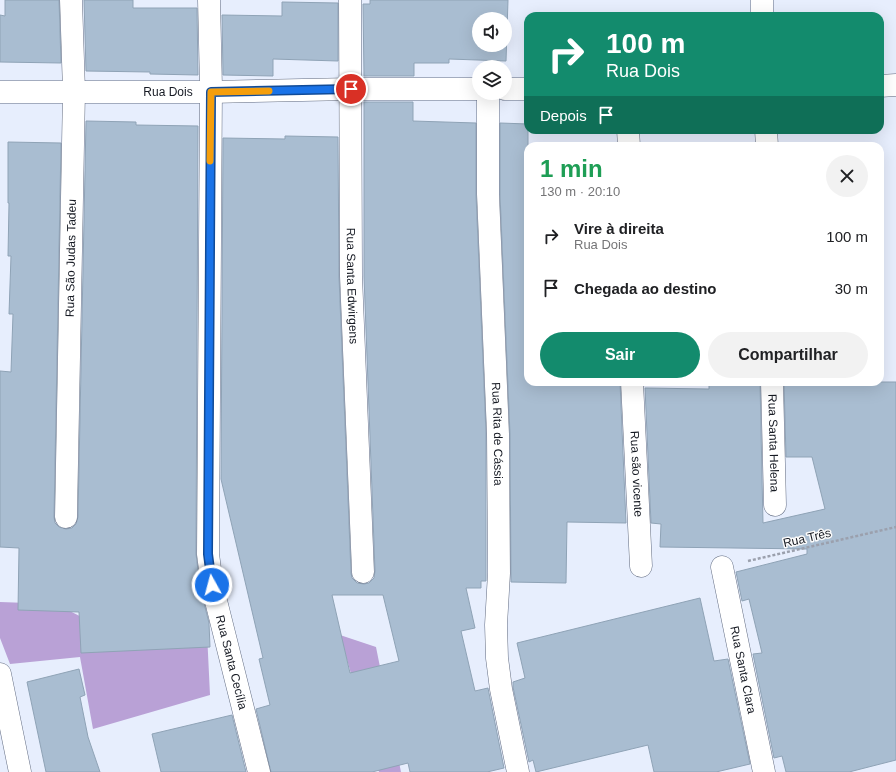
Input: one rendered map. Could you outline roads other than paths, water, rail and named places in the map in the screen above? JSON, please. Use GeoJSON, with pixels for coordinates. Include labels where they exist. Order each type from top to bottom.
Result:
{"type":"FeatureCollection","features":[{"type":"Feature","properties":{"kind":"street","name":"Rua São Judas Tadeu"},"geometry":{"type":"LineString","coordinates":[[66,517],[74,91],[71,0]]}},
{"type":"Feature","properties":{"kind":"street","name":"Rua Santa Cecília"},"geometry":{"type":"LineString","coordinates":[[209,0],[211,92],[208,554],[212,585],[259,772]]}},
{"type":"Feature","properties":{"kind":"street","name":"Rua Santa Edwirgens"},"geometry":{"type":"LineString","coordinates":[[350,0],[351,276],[363,572]]}},
{"type":"Feature","properties":{"kind":"street"},"geometry":{"type":"LineString","coordinates":[[762,0],[762,12]]}},
{"type":"Feature","properties":{"kind":"street"},"geometry":{"type":"LineString","coordinates":[[884,86],[896,86]]}},
{"type":"Feature","properties":{"kind":"street","name":"Rua Dois"},"geometry":{"type":"LineString","coordinates":[[0,92],[211,92],[351,89],[472,89]]}},
{"type":"Feature","properties":{"kind":"street"},"geometry":{"type":"LineString","coordinates":[[512,89],[524,89]]}},
{"type":"Feature","properties":{"kind":"street","name":"Rua Rita de Cássia"},"geometry":{"type":"LineString","coordinates":[[488,100],[488,194],[498,434],[499,574],[496,625],[497,658],[501,689],[518,772]]}},
{"type":"Feature","properties":{"kind":"street","name":"Rua são vicente"},"geometry":{"type":"LineString","coordinates":[[632,386],[642,566]]}},
{"type":"Feature","properties":{"kind":"street","name":"Rua Santa Helena"},"geometry":{"type":"LineString","coordinates":[[772,386],[775,505]]}},
{"type":"Feature","properties":{"kind":"street","name":"Rua Santa Clara"},"geometry":{"type":"LineString","coordinates":[[722,567],[764,772]]}},
{"type":"Feature","properties":{"kind":"street"},"geometry":{"type":"LineString","coordinates":[[0,674],[20,772]]}}]}
